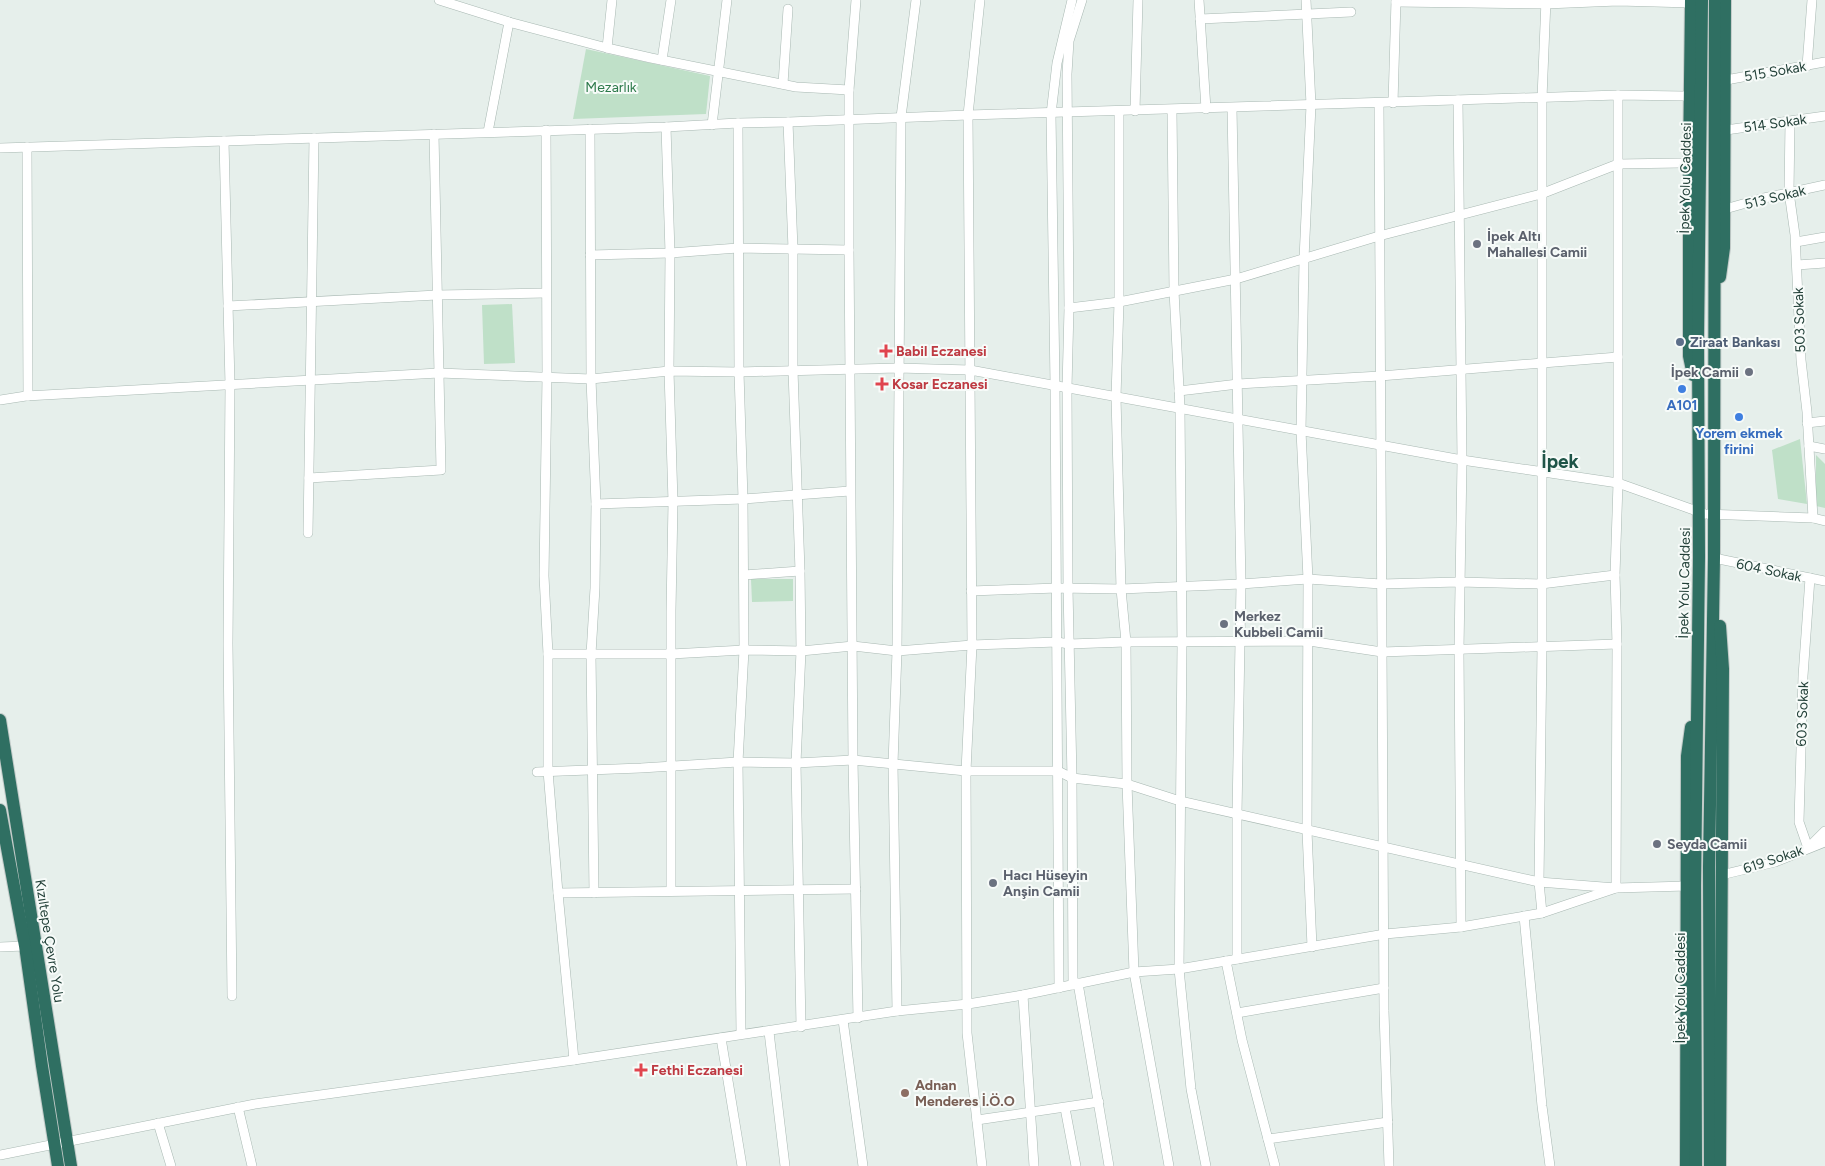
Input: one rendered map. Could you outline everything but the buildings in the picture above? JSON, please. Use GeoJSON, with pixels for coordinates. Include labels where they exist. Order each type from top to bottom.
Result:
{"type":"FeatureCollection","features":[{"type":"Feature","properties":{"kind":"highway","name":"İpek Yolu Caddesi"},"geometry":{"type":"LineString","coordinates":[[1710,1166],[1709,840],[1714,558],[1715,0]]}},
{"type":"Feature","properties":{"kind":"highway"},"geometry":{"type":"LineString","coordinates":[[1713,322],[1724,248],[1726,130],[1725,0]]}},
{"type":"Feature","properties":{"kind":"highway","name":"İpek Yolu Caddesi"},"geometry":{"type":"LineString","coordinates":[[1695,1],[1700,513],[1695,886],[1696,1166]]}},
{"type":"Feature","properties":{"kind":"highway"},"geometry":{"type":"LineString","coordinates":[[1714,558],[1723,669],[1720,1166]]}},
{"type":"Feature","properties":{"kind":"highway"},"geometry":{"type":"LineString","coordinates":[[1686,1166],[1687,756],[1698,672]]}},
{"type":"Feature","properties":{"kind":"highway","name":"Kızıltepe Çevre Yolu"},"geometry":{"type":"LineString","coordinates":[[0,720],[61,1143],[58,1166]]}},
{"type":"Feature","properties":{"kind":"highway","name":"Kızıltepe Çevre Yolu"},"geometry":{"type":"LineString","coordinates":[[0,810],[61,1143],[70,1166]]}},
{"type":"Feature","properties":{"kind":"street"},"geometry":{"type":"LineString","coordinates":[[439,0],[509,22],[607,48],[796,87],[849,90]]}},
{"type":"Feature","properties":{"kind":"street"},"geometry":{"type":"LineString","coordinates":[[607,48],[612,0]]}},
{"type":"Feature","properties":{"kind":"street"},"geometry":{"type":"LineString","coordinates":[[662,60],[672,0]]}},
{"type":"Feature","properties":{"kind":"street"},"geometry":{"type":"LineString","coordinates":[[712,125],[726,0]]}},
{"type":"Feature","properties":{"kind":"street"},"geometry":{"type":"LineString","coordinates":[[856,0],[849,90],[849,250],[850,491],[854,646],[853,760],[858,1018]]}},
{"type":"Feature","properties":{"kind":"street"},"geometry":{"type":"LineString","coordinates":[[897,1011],[893,764],[897,651],[901,117],[916,0]]}},
{"type":"Feature","properties":{"kind":"street"},"geometry":{"type":"LineString","coordinates":[[980,0],[968,115],[972,645],[966,770],[967,1033],[982,1166]]}},
{"type":"Feature","properties":{"kind":"street"},"geometry":{"type":"LineString","coordinates":[[1058,988],[1057,588],[1050,114],[1057,63],[1072,0]]}},
{"type":"Feature","properties":{"kind":"street"},"geometry":{"type":"LineString","coordinates":[[1082,0],[1070,41],[1066,74],[1069,308],[1068,588],[1076,984],[1099,1102],[1109,1166]]}},
{"type":"Feature","properties":{"kind":"street"},"geometry":{"type":"LineString","coordinates":[[1135,111],[1138,0]]}},
{"type":"Feature","properties":{"kind":"street"},"geometry":{"type":"LineString","coordinates":[[1199,0],[1206,109]]}},
{"type":"Feature","properties":{"kind":"street"},"geometry":{"type":"LineString","coordinates":[[1306,0],[1311,105],[1304,258],[1301,430],[1308,579],[1307,831],[1312,946]]}},
{"type":"Feature","properties":{"kind":"street"},"geometry":{"type":"LineString","coordinates":[[1807,66],[1812,0]]}},
{"type":"Feature","properties":{"kind":"street"},"geometry":{"type":"LineString","coordinates":[[1393,102],[1396,1],[1695,1]]}},
{"type":"Feature","properties":{"kind":"street"},"geometry":{"type":"LineString","coordinates":[[1542,912],[1539,882],[1542,647],[1542,98],[1546,2]]}},
{"type":"Feature","properties":{"kind":"street"},"geometry":{"type":"LineString","coordinates":[[783,84],[788,9]]}},
{"type":"Feature","properties":{"kind":"street"},"geometry":{"type":"LineString","coordinates":[[1200,19],[1351,12]]}},
{"type":"Feature","properties":{"kind":"street"},"geometry":{"type":"LineString","coordinates":[[488,132],[509,22]]}},
{"type":"Feature","properties":{"kind":"street","name":"515 Sokak"},"geometry":{"type":"LineString","coordinates":[[1726,80],[1825,62]]}},
{"type":"Feature","properties":{"kind":"street"},"geometry":{"type":"LineString","coordinates":[[1616,888],[1618,644],[1615,575],[1618,483],[1618,95]]}},
{"type":"Feature","properties":{"kind":"street"},"geometry":{"type":"LineString","coordinates":[[0,148],[666,127],[901,117],[1119,112],[1618,95],[1684,96]]}},
{"type":"Feature","properties":{"kind":"street"},"geometry":{"type":"LineString","coordinates":[[1458,100],[1462,460],[1459,582],[1461,927]]}},
{"type":"Feature","properties":{"kind":"street"},"geometry":{"type":"LineString","coordinates":[[1379,103],[1384,988],[1389,1166]]}},
{"type":"Feature","properties":{"kind":"street"},"geometry":{"type":"LineString","coordinates":[[1232,108],[1241,584],[1237,814],[1237,959]]}},
{"type":"Feature","properties":{"kind":"street"},"geometry":{"type":"LineString","coordinates":[[1172,110],[1174,291],[1180,408],[1180,586],[1182,643],[1179,969],[1192,1089],[1206,1166]]}},
{"type":"Feature","properties":{"kind":"street"},"geometry":{"type":"LineString","coordinates":[[1119,112],[1119,302],[1116,397],[1121,589],[1126,642],[1126,784],[1134,972],[1170,1166]]}},
{"type":"Feature","properties":{"kind":"street","name":"514 Sokak"},"geometry":{"type":"LineString","coordinates":[[1726,130],[1825,116]]}},
{"type":"Feature","properties":{"kind":"street"},"geometry":{"type":"LineString","coordinates":[[788,122],[793,250],[793,370],[800,571],[801,651],[796,763],[801,1027]]}},
{"type":"Feature","properties":{"kind":"street","name":"503 Sokak"},"geometry":{"type":"LineString","coordinates":[[1790,122],[1789,192],[1796,242],[1801,360],[1808,423],[1813,518]]}},
{"type":"Feature","properties":{"kind":"street"},"geometry":{"type":"LineString","coordinates":[[738,123],[739,372],[744,575],[744,650],[738,762],[741,1034]]}},
{"type":"Feature","properties":{"kind":"street"},"geometry":{"type":"LineString","coordinates":[[666,127],[670,253],[669,371],[673,502],[671,891]]}},
{"type":"Feature","properties":{"kind":"street"},"geometry":{"type":"LineString","coordinates":[[590,129],[591,379],[596,504],[596,588],[591,654],[594,893]]}},
{"type":"Feature","properties":{"kind":"street"},"geometry":{"type":"LineString","coordinates":[[546,130],[547,376],[544,576],[548,654],[548,771],[574,1060]]}},
{"type":"Feature","properties":{"kind":"street"},"geometry":{"type":"LineString","coordinates":[[309,478],[441,470],[434,134]]}},
{"type":"Feature","properties":{"kind":"street"},"geometry":{"type":"LineString","coordinates":[[308,533],[314,138]]}},
{"type":"Feature","properties":{"kind":"street"},"geometry":{"type":"LineString","coordinates":[[224,141],[230,385],[228,644],[232,996]]}},
{"type":"Feature","properties":{"kind":"street"},"geometry":{"type":"LineString","coordinates":[[27,147],[28,396]]}},
{"type":"Feature","properties":{"kind":"street"},"geometry":{"type":"LineString","coordinates":[[1069,308],[1119,302],[1236,279],[1380,236],[1542,194],[1618,164],[1681,163]]}},
{"type":"Feature","properties":{"kind":"street","name":"513 Sokak"},"geometry":{"type":"LineString","coordinates":[[1725,210],[1764,198],[1825,185]]}},
{"type":"Feature","properties":{"kind":"street"},"geometry":{"type":"LineString","coordinates":[[1796,242],[1825,237]]}},
{"type":"Feature","properties":{"kind":"street"},"geometry":{"type":"LineString","coordinates":[[590,255],[670,253],[738,248],[849,250]]}},
{"type":"Feature","properties":{"kind":"street"},"geometry":{"type":"LineString","coordinates":[[1797,265],[1825,262]]}},
{"type":"Feature","properties":{"kind":"street"},"geometry":{"type":"LineString","coordinates":[[228,306],[437,295],[546,293]]}},
{"type":"Feature","properties":{"kind":"street"},"geometry":{"type":"LineString","coordinates":[[1179,391],[1302,379],[1380,376],[1618,357]]}},
{"type":"Feature","properties":{"kind":"street"},"geometry":{"type":"LineString","coordinates":[[0,400],[28,396],[439,373],[591,379],[669,371],[739,372],[898,368],[970,370],[1462,460],[1618,483],[1700,513],[1813,518],[1825,521]]}},
{"type":"Feature","properties":{"kind":"street"},"geometry":{"type":"LineString","coordinates":[[1808,423],[1825,421]]}},
{"type":"Feature","properties":{"kind":"street"},"geometry":{"type":"LineString","coordinates":[[1809,446],[1825,449]]}},
{"type":"Feature","properties":{"kind":"street"},"geometry":{"type":"LineString","coordinates":[[596,504],[743,499],[850,491]]}},
{"type":"Feature","properties":{"kind":"street","name":"604 Sokak"},"geometry":{"type":"LineString","coordinates":[[1714,558],[1825,581]]}},
{"type":"Feature","properties":{"kind":"street"},"geometry":{"type":"LineString","coordinates":[[744,575],[800,571]]}},
{"type":"Feature","properties":{"kind":"street"},"geometry":{"type":"LineString","coordinates":[[971,591],[1057,588],[1121,589],[1308,579],[1381,584],[1459,582],[1541,584],[1615,575]]}},
{"type":"Feature","properties":{"kind":"street","name":"603 Sokak"},"geometry":{"type":"LineString","coordinates":[[1808,848],[1799,822],[1803,676],[1810,578]]}},
{"type":"Feature","properties":{"kind":"street"},"geometry":{"type":"LineString","coordinates":[[548,654],[671,654],[744,650],[801,651],[854,646],[897,651],[972,645],[1057,642],[1069,644],[1309,641],[1382,652],[1618,644]]}},
{"type":"Feature","properties":{"kind":"street"},"geometry":{"type":"LineString","coordinates":[[537,772],[738,762],[796,763],[853,760],[966,770],[1058,771],[1072,778],[1126,784],[1180,801],[1539,882],[1616,888],[1687,886]]}},
{"type":"Feature","properties":{"kind":"street"},"geometry":{"type":"LineString","coordinates":[[1808,848],[1825,830]]}},
{"type":"Feature","properties":{"kind":"street","name":"619 Sokak"},"geometry":{"type":"LineString","coordinates":[[1721,875],[1775,862],[1808,848],[1824,845]]}},
{"type":"Feature","properties":{"kind":"street"},"geometry":{"type":"LineString","coordinates":[[0,1155],[238,1107],[574,1060],[741,1034],[769,1032],[897,1011],[968,1004],[1023,995],[1134,972],[1179,969],[1384,934],[1461,927],[1542,912],[1616,888]]}},
{"type":"Feature","properties":{"kind":"street"},"geometry":{"type":"LineString","coordinates":[[558,893],[856,889]]}},
{"type":"Feature","properties":{"kind":"street"},"geometry":{"type":"LineString","coordinates":[[1524,916],[1542,1106],[1550,1166]]}},
{"type":"Feature","properties":{"kind":"street"},"geometry":{"type":"LineString","coordinates":[[0,947],[25,946]]}},
{"type":"Feature","properties":{"kind":"street"},"geometry":{"type":"LineString","coordinates":[[1226,961],[1275,1166]]}},
{"type":"Feature","properties":{"kind":"street"},"geometry":{"type":"LineString","coordinates":[[1237,1013],[1384,988]]}},
{"type":"Feature","properties":{"kind":"street"},"geometry":{"type":"LineString","coordinates":[[1023,995],[1034,1166]]}},
{"type":"Feature","properties":{"kind":"street"},"geometry":{"type":"LineString","coordinates":[[843,1020],[863,1166]]}},
{"type":"Feature","properties":{"kind":"street"},"geometry":{"type":"LineString","coordinates":[[769,1032],[785,1166]]}},
{"type":"Feature","properties":{"kind":"street"},"geometry":{"type":"LineString","coordinates":[[721,1038],[742,1166]]}},
{"type":"Feature","properties":{"kind":"street"},"geometry":{"type":"LineString","coordinates":[[977,1120],[1099,1102]]}},
{"type":"Feature","properties":{"kind":"street"},"geometry":{"type":"LineString","coordinates":[[238,1107],[252,1166]]}},
{"type":"Feature","properties":{"kind":"street"},"geometry":{"type":"LineString","coordinates":[[1066,1108],[1076,1166]]}},
{"type":"Feature","properties":{"kind":"street"},"geometry":{"type":"LineString","coordinates":[[1268,1139],[1388,1122]]}},
{"type":"Feature","properties":{"kind":"street"},"geometry":{"type":"LineString","coordinates":[[158,1123],[171,1166]]}},
{"type":"Feature","properties":{"kind":"green space","name":"Mezarlık"},"geometry":{"type":"Polygon","coordinates":[[[586,49],[710,76],[706,114],[573,119],[586,49]]]}},
{"type":"Feature","properties":{"kind":"green space"},"geometry":{"type":"Polygon","coordinates":[[[512,304],[515,363],[484,364],[482,305],[512,304]]]}},
{"type":"Feature","properties":{"kind":"green space"},"geometry":{"type":"Polygon","coordinates":[[[1800,439],[1807,504],[1778,499],[1772,450],[1800,439]]]}},
{"type":"Feature","properties":{"kind":"green space"},"geometry":{"type":"Polygon","coordinates":[[[1816,455],[1825,464],[1825,508],[1816,506],[1816,455]]]}},
{"type":"Feature","properties":{"kind":"green space"},"geometry":{"type":"Polygon","coordinates":[[[751,579],[793,579],[793,601],[752,602],[751,579]]]}},
{"type":"Feature","properties":{"kind":"place","name":"İpek Altı Mahallesi Camii"},"geometry":{"type":"Point","coordinates":[1477,244]}},
{"type":"Feature","properties":{"kind":"place","name":"Ziraat Bankası"},"geometry":{"type":"Point","coordinates":[1680,342]}},
{"type":"Feature","properties":{"kind":"place","name":"Babil Eczanesi"},"geometry":{"type":"Point","coordinates":[886,351]}},
{"type":"Feature","properties":{"kind":"place","name":"İpek Camii"},"geometry":{"type":"Point","coordinates":[1749,372]}},
{"type":"Feature","properties":{"kind":"place","name":"Kosar Eczanesi"},"geometry":{"type":"Point","coordinates":[882,384]}},
{"type":"Feature","properties":{"kind":"place","name":"A101"},"geometry":{"type":"Point","coordinates":[1682,389]}},
{"type":"Feature","properties":{"kind":"place","name":"Yorem ekmek firini"},"geometry":{"type":"Point","coordinates":[1739,417]}},
{"type":"Feature","properties":{"kind":"place","name":"Merkez Kubbeli Camii"},"geometry":{"type":"Point","coordinates":[1224,624]}},
{"type":"Feature","properties":{"kind":"place","name":"Seyda Camii"},"geometry":{"type":"Point","coordinates":[1657,844]}},
{"type":"Feature","properties":{"kind":"place","name":"Hacı Hüseyin Anşin Camii"},"geometry":{"type":"Point","coordinates":[993,883]}},
{"type":"Feature","properties":{"kind":"place","name":"Fethi Eczanesi"},"geometry":{"type":"Point","coordinates":[641,1070]}},
{"type":"Feature","properties":{"kind":"place","name":"Adnan Menderes İ.Ö.O"},"geometry":{"type":"Point","coordinates":[905,1093]}},
{"type":"Feature","properties":{"kind":"district","name":"İpek"},"geometry":{"type":"Point","coordinates":[1560,461]}}]}
